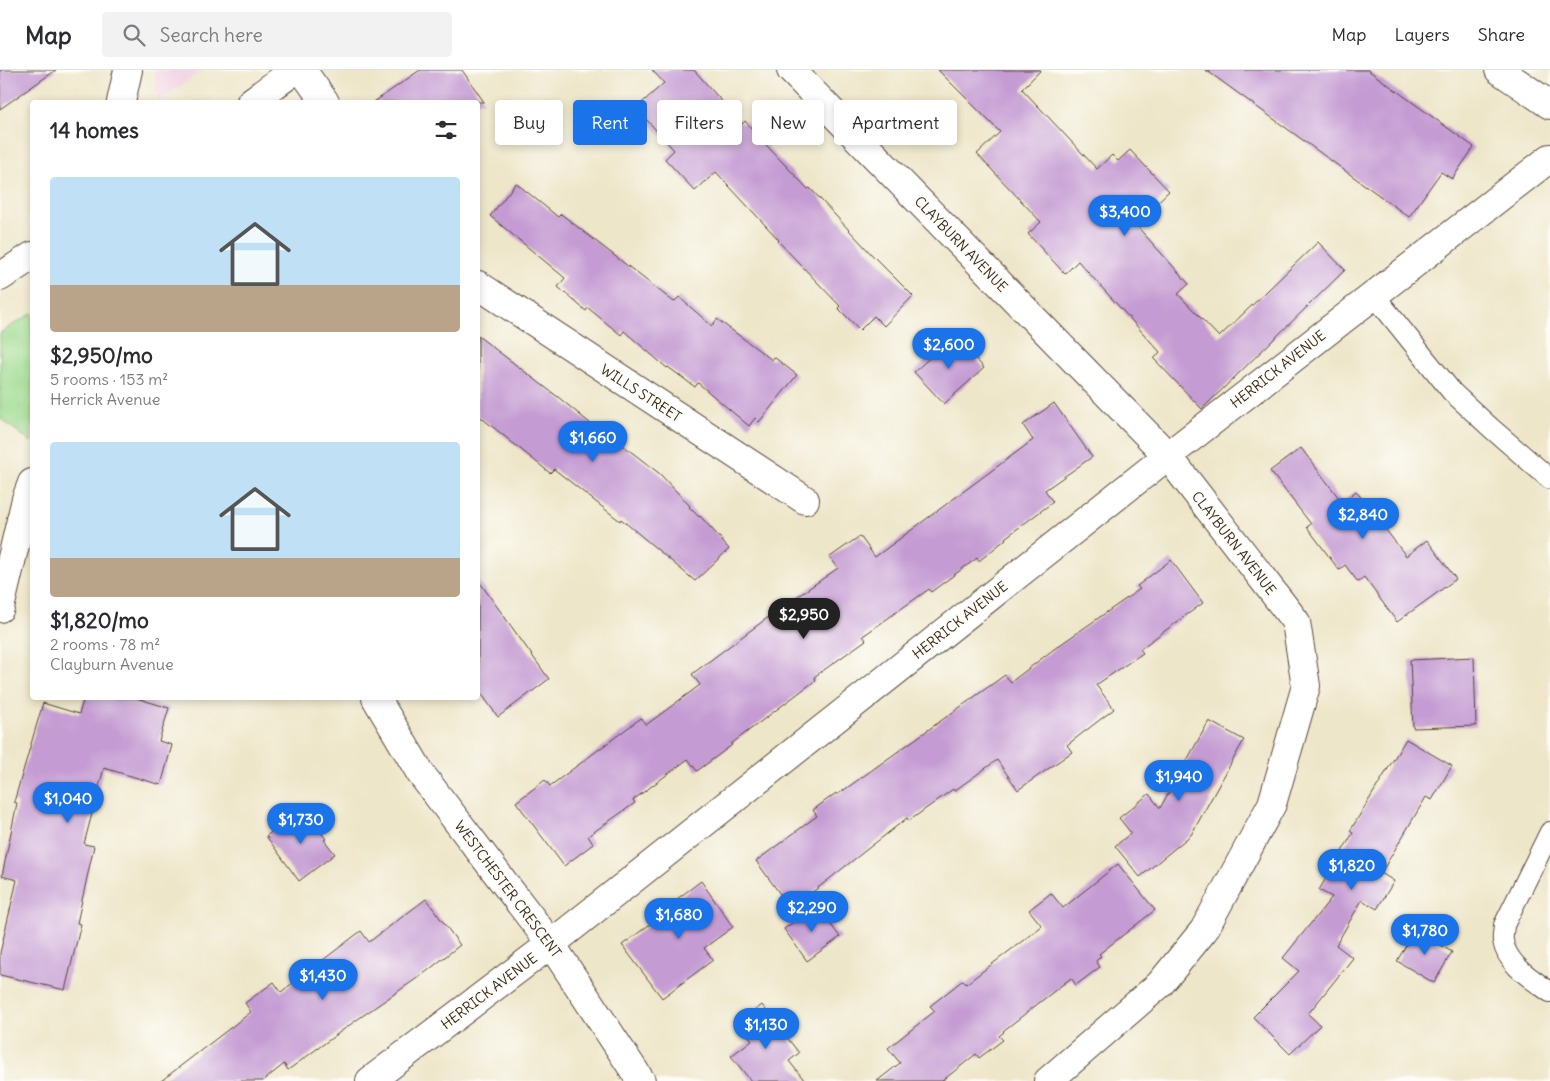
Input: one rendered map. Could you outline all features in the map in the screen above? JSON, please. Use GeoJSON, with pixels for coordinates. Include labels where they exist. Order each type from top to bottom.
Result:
{"type":"FeatureCollection","features":[{"type":"Feature","properties":{"kind":"street"},"geometry":{"type":"LineString","coordinates":[[121,100],[128,70]]}},
{"type":"Feature","properties":{"kind":"street"},"geometry":{"type":"LineString","coordinates":[[254,100],[295,70]]}},
{"type":"Feature","properties":{"kind":"street"},"geometry":{"type":"LineString","coordinates":[[302,70],[324,100]]}},
{"type":"Feature","properties":{"kind":"street","name":"CLAYBURN AVENUE"},"geometry":{"type":"LineString","coordinates":[[791,70],[1168,455],[1296,622],[1306,686],[1272,804],[1204,930],[1160,984],[1048,1081]]}},
{"type":"Feature","properties":{"kind":"street"},"geometry":{"type":"LineString","coordinates":[[1500,70],[1550,105]]}},
{"type":"Feature","properties":{"kind":"street","name":"HERRICK AVENUE"},"geometry":{"type":"LineString","coordinates":[[370,1081],[551,944],[1168,455],[1550,158]]}},
{"type":"Feature","properties":{"kind":"street"},"geometry":{"type":"LineString","coordinates":[[2,272],[30,257]]}},
{"type":"Feature","properties":{"kind":"street","name":"WILLS STREET"},"geometry":{"type":"LineString","coordinates":[[480,286],[805,500]]}},
{"type":"Feature","properties":{"kind":"street"},"geometry":{"type":"LineString","coordinates":[[0,608],[30,488]]}},
{"type":"Feature","properties":{"kind":"street","name":"WESTCHESTER CRESCENT"},"geometry":{"type":"LineString","coordinates":[[377,700],[421,774],[551,944],[641,1081]]}},
{"type":"Feature","properties":{"kind":"lane"},"geometry":{"type":"LineString","coordinates":[[1374,295],[1452,392],[1550,479]]}},
{"type":"Feature","properties":{"kind":"lane"},"geometry":{"type":"LineString","coordinates":[[1550,832],[1504,925],[1503,941],[1508,955],[1519,968],[1550,992]]}},
{"type":"Feature","properties":{"kind":"shaded area"},"geometry":{"type":"Polygon","coordinates":[[[154,70],[203,70],[159,100],[158,100],[154,70]]]}},
{"type":"Feature","properties":{"kind":"green space"},"geometry":{"type":"Polygon","coordinates":[[[30,314],[30,441],[0,418],[0,333],[30,314]]]}},
{"type":"Feature","properties":{"kind":"building"},"geometry":{"type":"Polygon","coordinates":[[[0,70],[56,70],[0,109],[0,70]]]}},
{"type":"Feature","properties":{"kind":"building"},"geometry":{"type":"Polygon","coordinates":[[[420,70],[462,70],[484,102],[480,102],[480,100],[377,100],[420,70]]]}},
{"type":"Feature","properties":{"kind":"building"},"geometry":{"type":"Polygon","coordinates":[[[652,70],[694,70],[721,100],[657,100],[657,131],[647,120],[647,100],[645,100],[664,83],[652,70]]]}},
{"type":"Feature","properties":{"kind":"building"},"geometry":{"type":"Polygon","coordinates":[[[938,70],[1041,70],[1022,89],[1097,169],[1112,155],[1118,161],[1130,150],[1169,191],[1135,224],[1189,284],[1178,294],[1219,337],[1318,242],[1345,270],[1202,409],[1154,359],[1160,352],[1078,261],[1065,274],[1028,234],[1041,222],[977,154],[1000,132],[938,70]]]}},
{"type":"Feature","properties":{"kind":"building"},"geometry":{"type":"Polygon","coordinates":[[[1206,70],[1368,70],[1474,147],[1452,179],[1441,172],[1409,217],[1206,70]]]}},
{"type":"Feature","properties":{"kind":"building"},"geometry":{"type":"Polygon","coordinates":[[[745,121],[752,129],[752,145],[766,145],[913,296],[884,326],[874,316],[860,330],[716,172],[695,191],[665,159],[674,150],[669,145],[742,145],[742,124],[745,121]]]}},
{"type":"Feature","properties":{"kind":"building"},"geometry":{"type":"Polygon","coordinates":[[[516,183],[558,217],[561,214],[674,302],[679,297],[712,326],[717,319],[772,360],[774,357],[797,375],[759,422],[755,418],[749,426],[698,383],[695,387],[667,368],[624,331],[621,335],[588,308],[586,311],[558,287],[565,278],[490,216],[516,183]]]}},
{"type":"Feature","properties":{"kind":"building"},"geometry":{"type":"Polygon","coordinates":[[[955,335],[984,368],[944,404],[914,372],[955,335]]]}},
{"type":"Feature","properties":{"kind":"building"},"geometry":{"type":"Polygon","coordinates":[[[480,338],[601,432],[603,430],[660,474],[729,549],[695,581],[621,519],[620,521],[554,469],[550,473],[480,417],[480,338]]]}},
{"type":"Feature","properties":{"kind":"building"},"geometry":{"type":"Polygon","coordinates":[[[1054,403],[1092,457],[1045,490],[1053,502],[1005,538],[979,561],[977,558],[931,592],[929,589],[863,636],[866,640],[814,677],[816,680],[697,771],[688,759],[633,800],[635,803],[588,836],[593,844],[564,866],[516,802],[545,780],[550,786],[641,718],[646,725],[700,685],[692,674],[838,568],[830,557],[860,536],[875,557],[1033,440],[1023,425],[1054,403]]]}},
{"type":"Feature","properties":{"kind":"building"},"geometry":{"type":"Polygon","coordinates":[[[1301,448],[1342,502],[1356,491],[1406,556],[1427,540],[1456,579],[1397,622],[1364,577],[1358,582],[1345,565],[1339,570],[1307,527],[1311,524],[1270,471],[1301,448]]]}},
{"type":"Feature","properties":{"kind":"building"},"geometry":{"type":"Polygon","coordinates":[[[1171,560],[1203,603],[1140,649],[1143,653],[1096,685],[1114,709],[1067,745],[1072,752],[1018,790],[997,760],[909,821],[907,818],[791,909],[756,861],[817,816],[813,810],[836,793],[837,795],[1005,675],[1011,682],[1054,649],[1140,589],[1137,586],[1171,560]]]}},
{"type":"Feature","properties":{"kind":"building"},"geometry":{"type":"Polygon","coordinates":[[[480,583],[549,679],[498,717],[480,692],[480,583]]]}},
{"type":"Feature","properties":{"kind":"building"},"geometry":{"type":"Polygon","coordinates":[[[1474,657],[1476,726],[1413,728],[1410,660],[1474,657]]]}},
{"type":"Feature","properties":{"kind":"building"},"geometry":{"type":"Polygon","coordinates":[[[83,700],[143,700],[169,708],[159,741],[172,745],[161,785],[104,768],[84,844],[94,846],[77,923],[81,924],[65,990],[0,975],[0,953],[17,880],[2,876],[17,803],[14,802],[43,703],[79,714],[83,700]]]}},
{"type":"Feature","properties":{"kind":"building"},"geometry":{"type":"Polygon","coordinates":[[[1209,721],[1244,740],[1191,835],[1140,877],[1115,846],[1131,833],[1119,818],[1149,794],[1160,808],[1209,721]]]}},
{"type":"Feature","properties":{"kind":"building"},"geometry":{"type":"Polygon","coordinates":[[[1406,739],[1452,766],[1432,800],[1426,797],[1381,873],[1394,881],[1377,909],[1362,900],[1336,945],[1353,958],[1308,1014],[1320,1025],[1290,1054],[1253,1017],[1299,971],[1283,958],[1332,897],[1319,890],[1353,833],[1350,831],[1406,739]]]}},
{"type":"Feature","properties":{"kind":"building"},"geometry":{"type":"Polygon","coordinates":[[[303,809],[335,854],[299,881],[266,836],[303,809]]]}},
{"type":"Feature","properties":{"kind":"building"},"geometry":{"type":"Polygon","coordinates":[[[1118,864],[1155,910],[1099,954],[1101,956],[1096,961],[1100,967],[1076,985],[1071,978],[1003,1031],[999,1036],[1003,1040],[979,1058],[976,1054],[942,1081],[877,1081],[900,1063],[888,1048],[935,1011],[930,1006],[963,980],[966,984],[1042,926],[1029,910],[1051,893],[1063,908],[1118,864]]]}},
{"type":"Feature","properties":{"kind":"building"},"geometry":{"type":"Polygon","coordinates":[[[701,881],[733,927],[704,948],[713,960],[662,998],[622,945],[680,902],[677,899],[701,881]]]}},
{"type":"Feature","properties":{"kind":"building"},"geometry":{"type":"Polygon","coordinates":[[[426,899],[460,945],[426,972],[288,1070],[284,1064],[263,1081],[161,1081],[251,1012],[245,1003],[274,982],[281,992],[361,931],[369,942],[426,899]]]}},
{"type":"Feature","properties":{"kind":"building"},"geometry":{"type":"Polygon","coordinates":[[[816,905],[840,937],[807,961],[784,929],[816,905]]]}},
{"type":"Feature","properties":{"kind":"building"},"geometry":{"type":"Polygon","coordinates":[[[1415,930],[1452,952],[1434,983],[1397,961],[1415,930]]]}},
{"type":"Feature","properties":{"kind":"building"},"geometry":{"type":"Polygon","coordinates":[[[762,1005],[799,1053],[789,1061],[805,1081],[751,1081],[731,1056],[752,1040],[738,1023],[762,1005]]]}}]}
